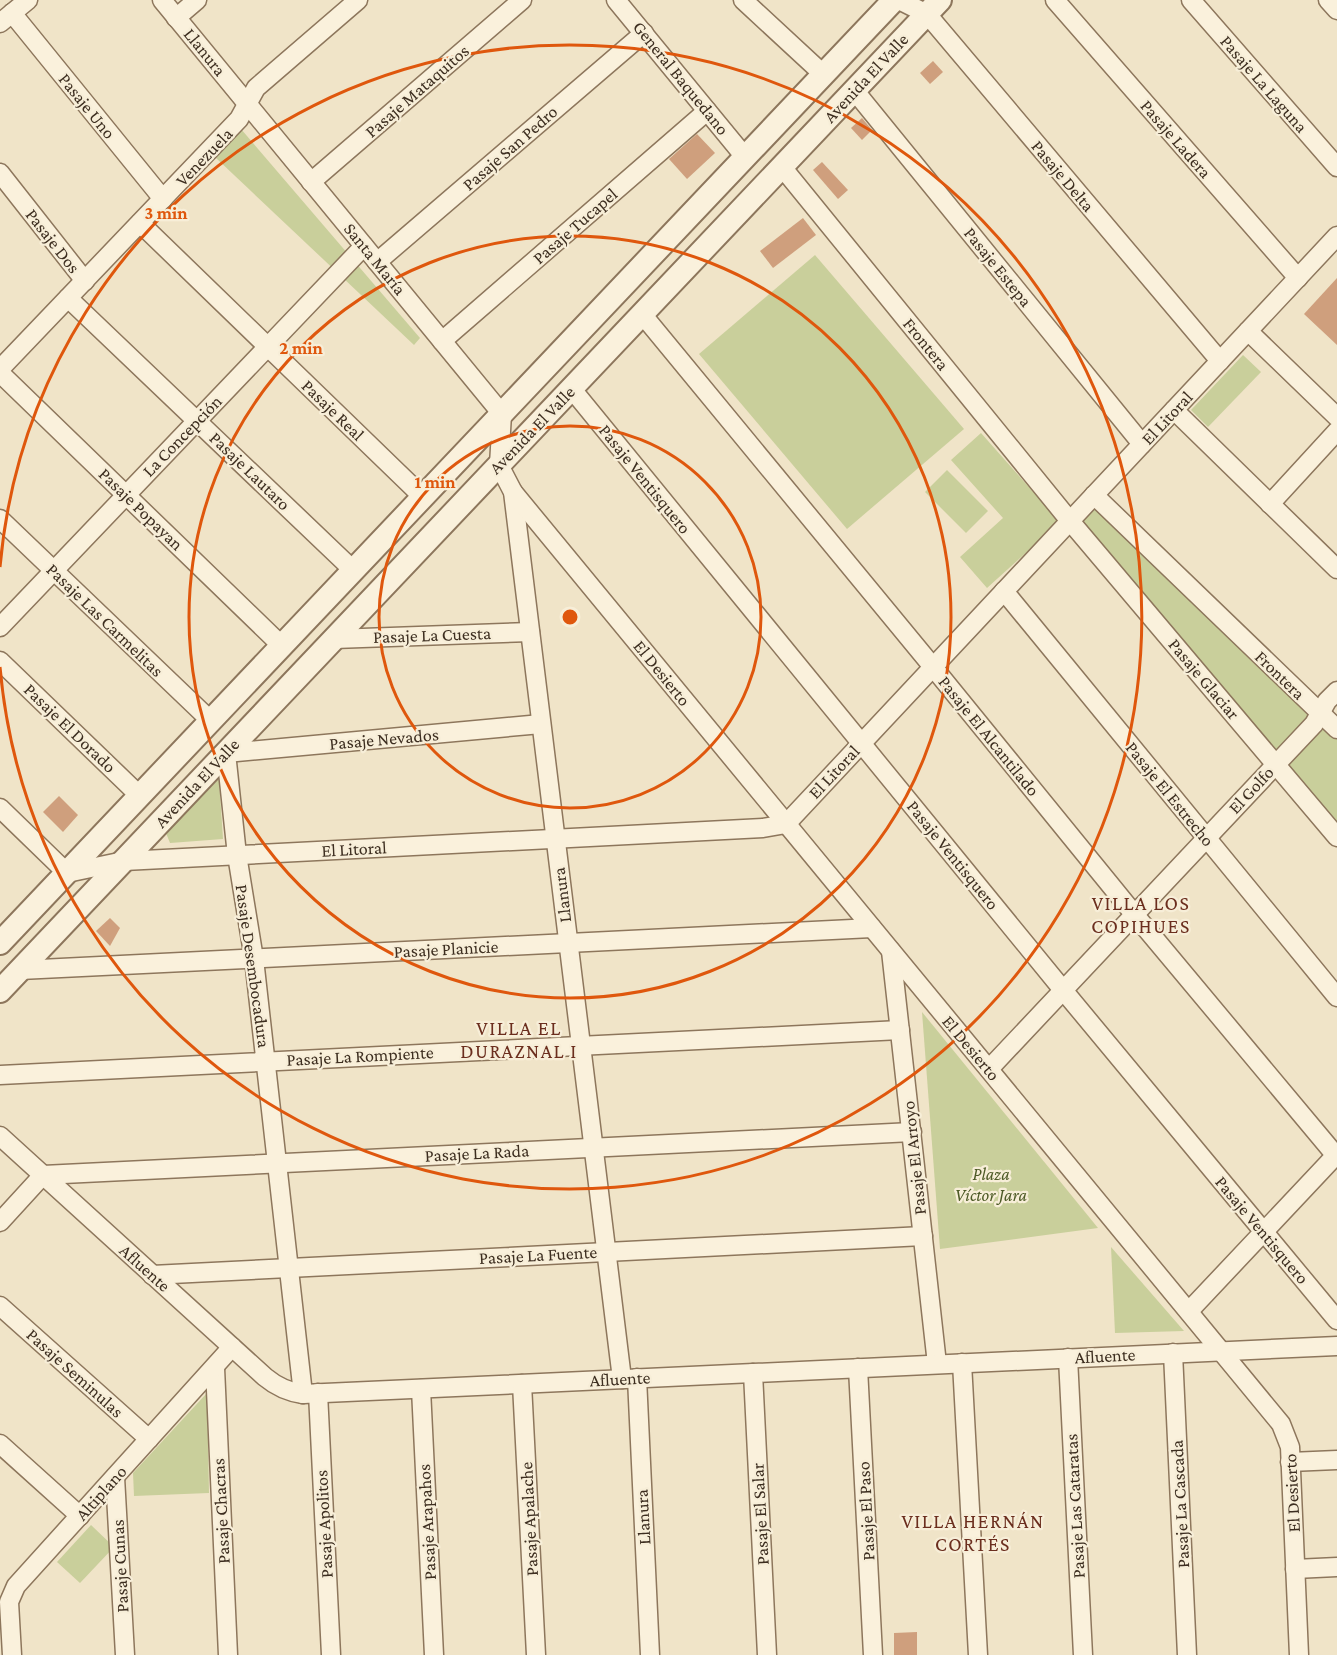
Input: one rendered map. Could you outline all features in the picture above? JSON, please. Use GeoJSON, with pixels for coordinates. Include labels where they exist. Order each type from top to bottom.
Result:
{"type":"FeatureCollection","features":[{"type":"Feature","properties":{"kind":"street"},"geometry":{"type":"LineString","coordinates":[[6,18],[28,0]]}},
{"type":"Feature","properties":{"kind":"street","name":"Llanura"},"geometry":{"type":"LineString","coordinates":[[162,0],[248,104]]}},
{"type":"Feature","properties":{"kind":"street"},"geometry":{"type":"LineString","coordinates":[[176,18],[197,0]]}},
{"type":"Feature","properties":{"kind":"street","name":"Venezuela"},"geometry":{"type":"LineString","coordinates":[[2,363],[68,298],[240,119],[256,88],[358,0]]}},
{"type":"Feature","properties":{"kind":"street","name":"Pasaje Mataquitos"},"geometry":{"type":"LineString","coordinates":[[311,182],[522,0]]}},
{"type":"Feature","properties":{"kind":"street","name":"General Baquedano"},"geometry":{"type":"LineString","coordinates":[[616,0],[745,157]]}},
{"type":"Feature","properties":{"kind":"street"},"geometry":{"type":"LineString","coordinates":[[743,0],[823,74]]}},
{"type":"Feature","properties":{"kind":"street","name":"Avenida El Valle"},"geometry":{"type":"LineString","coordinates":[[0,943],[894,0]]}},
{"type":"Feature","properties":{"kind":"street","name":"Pasaje Delta"},"geometry":{"type":"LineString","coordinates":[[899,0],[933,7],[1220,361]]}},
{"type":"Feature","properties":{"kind":"street","name":"Pasaje Ladera"},"geometry":{"type":"LineString","coordinates":[[1055,0],[1298,278]]}},
{"type":"Feature","properties":{"kind":"street","name":"Pasaje La Laguna"},"geometry":{"type":"LineString","coordinates":[[1191,0],[1337,167]]}},
{"type":"Feature","properties":{"kind":"street"},"geometry":{"type":"LineString","coordinates":[[1328,0],[1337,10]]}},
{"type":"Feature","properties":{"kind":"street","name":"Avenida El Valle"},"geometry":{"type":"LineString","coordinates":[[0,991],[933,7]]}},
{"type":"Feature","properties":{"kind":"street","name":"Pasaje Uno"},"geometry":{"type":"LineString","coordinates":[[6,18],[163,199]]}},
{"type":"Feature","properties":{"kind":"street","name":"Pasaje San Pedro"},"geometry":{"type":"LineString","coordinates":[[377,262],[644,33]]}},
{"type":"Feature","properties":{"kind":"street","name":"Pasaje Estepa"},"geometry":{"type":"LineString","coordinates":[[854,90],[1142,444]]}},
{"type":"Feature","properties":{"kind":"street","name":"Santa María"},"geometry":{"type":"LineString","coordinates":[[248,104],[502,414]]}},
{"type":"Feature","properties":{"kind":"street","name":"Pasaje Tucapel"},"geometry":{"type":"LineString","coordinates":[[442,341],[707,111]]}},
{"type":"Feature","properties":{"kind":"street","name":"Frontera"},"geometry":{"type":"LineString","coordinates":[[782,167],[1070,521]]}},
{"type":"Feature","properties":{"kind":"street","name":"Pasaje Dos"},"geometry":{"type":"LineString","coordinates":[[0,173],[84,281]]}},
{"type":"Feature","properties":{"kind":"street","name":"Pasaje Real"},"geometry":{"type":"LineString","coordinates":[[140,223],[423,496]]}},
{"type":"Feature","properties":{"kind":"street","name":"El Litoral"},"geometry":{"type":"LineString","coordinates":[[67,873],[123,861],[763,828],[786,824],[1337,236]]}},
{"type":"Feature","properties":{"kind":"street","name":"La Concepción"},"geometry":{"type":"LineString","coordinates":[[0,627],[364,246]]}},
{"type":"Feature","properties":{"kind":"street","name":"Pasaje Lautaro"},"geometry":{"type":"LineString","coordinates":[[68,298],[353,570]]}},
{"type":"Feature","properties":{"kind":"street","name":"Pasaje El Alcantilado"},"geometry":{"type":"LineString","coordinates":[[642,314],[1134,914],[1336,1155]]}},
{"type":"Feature","properties":{"kind":"street"},"geometry":{"type":"LineString","coordinates":[[1248,331],[1337,417]]}},
{"type":"Feature","properties":{"kind":"street","name":"Pasaje Popayan"},"geometry":{"type":"LineString","coordinates":[[2,363],[126,495],[282,646]]}},
{"type":"Feature","properties":{"kind":"street","name":"Pasaje Ventisquero"},"geometry":{"type":"LineString","coordinates":[[571,388],[1063,990],[1337,1320]]}},
{"type":"Feature","properties":{"kind":"street"},"geometry":{"type":"LineString","coordinates":[[1174,410],[1337,569]]}},
{"type":"Feature","properties":{"kind":"street"},"geometry":{"type":"LineString","coordinates":[[499,465],[502,414]]}},
{"type":"Feature","properties":{"kind":"street"},"geometry":{"type":"LineString","coordinates":[[1270,504],[1337,431]]}},
{"type":"Feature","properties":{"kind":"street","name":"Llanura"},"geometry":{"type":"LineString","coordinates":[[499,465],[513,492],[606,1252],[629,1379],[650,1655]]}},
{"type":"Feature","properties":{"kind":"street","name":"El Desierto"},"geometry":{"type":"LineString","coordinates":[[513,492],[1281,1424],[1288,1439],[1290,1462],[1299,1655]]}},
{"type":"Feature","properties":{"kind":"street","name":"Frontera"},"geometry":{"type":"LineString","coordinates":[[1094,495],[1337,729]]}},
{"type":"Feature","properties":{"kind":"street","name":"Pasaje Las Carmelitas"},"geometry":{"type":"LineString","coordinates":[[0,519],[54,570],[206,726]]}},
{"type":"Feature","properties":{"kind":"street","name":"Pasaje Glaciar"},"geometry":{"type":"LineString","coordinates":[[1070,521],[1337,837]]}},
{"type":"Feature","properties":{"kind":"street","name":"Pasaje El Estrecho"},"geometry":{"type":"LineString","coordinates":[[1004,591],[1337,997]]}},
{"type":"Feature","properties":{"kind":"street","name":"Pasaje La Cuesta"},"geometry":{"type":"LineString","coordinates":[[334,639],[530,632]]}},
{"type":"Feature","properties":{"kind":"street","name":"Pasaje El Dorado"},"geometry":{"type":"LineString","coordinates":[[0,661],[140,796]]}},
{"type":"Feature","properties":{"kind":"street","name":"El Golfo"},"geometry":{"type":"LineString","coordinates":[[989,1069],[1314,724],[1327,701],[1337,691]]}},
{"type":"Feature","properties":{"kind":"street","name":"Pasaje Nevados"},"geometry":{"type":"LineString","coordinates":[[226,753],[541,724]]}},
{"type":"Feature","properties":{"kind":"street"},"geometry":{"type":"LineString","coordinates":[[206,726],[226,753]]}},
{"type":"Feature","properties":{"kind":"street","name":"Pasaje Desembocadura"},"geometry":{"type":"LineString","coordinates":[[226,753],[237,855],[254,959],[267,1061],[291,1268],[310,1394]]}},
{"type":"Feature","properties":{"kind":"street"},"geometry":{"type":"LineString","coordinates":[[0,808],[67,873]]}},
{"type":"Feature","properties":{"kind":"street","name":"Pasaje Planicie"},"geometry":{"type":"LineString","coordinates":[[20,970],[872,928]]}},
{"type":"Feature","properties":{"kind":"street","name":"Pasaje El Arroyo"},"geometry":{"type":"LineString","coordinates":[[891,951],[937,1364]]}},
{"type":"Feature","properties":{"kind":"street","name":"Pasaje La Rompiente"},"geometry":{"type":"LineString","coordinates":[[0,1075],[900,1030]]}},
{"type":"Feature","properties":{"kind":"street","name":"Pasaje La Rada"},"geometry":{"type":"LineString","coordinates":[[43,1175],[912,1132]]}},
{"type":"Feature","properties":{"kind":"street","name":"Afluente"},"geometry":{"type":"LineString","coordinates":[[0,1136],[274,1384],[285,1390],[310,1394],[1337,1346]]}},
{"type":"Feature","properties":{"kind":"street"},"geometry":{"type":"LineString","coordinates":[[1189,1311],[1336,1155]]}},
{"type":"Feature","properties":{"kind":"street"},"geometry":{"type":"LineString","coordinates":[[0,1222],[43,1175]]}},
{"type":"Feature","properties":{"kind":"street","name":"Pasaje La Fuente"},"geometry":{"type":"LineString","coordinates":[[152,1275],[923,1236]]}},
{"type":"Feature","properties":{"kind":"street","name":"Pasaje Seminulas"},"geometry":{"type":"LineString","coordinates":[[0,1306],[149,1439]]}},
{"type":"Feature","properties":{"kind":"street","name":"Altiplano"},"geometry":{"type":"LineString","coordinates":[[12,1655],[6,1586],[20,1580],[232,1347]]}},
{"type":"Feature","properties":{"kind":"street","name":"Pasaje La Cascada"},"geometry":{"type":"LineString","coordinates":[[1173,1353],[1187,1655]]}},
{"type":"Feature","properties":{"kind":"street","name":"Pasaje Las Cataratas"},"geometry":{"type":"LineString","coordinates":[[1068,1358],[1083,1655]]}},
{"type":"Feature","properties":{"kind":"street"},"geometry":{"type":"LineString","coordinates":[[962,1363],[978,1655]]}},
{"type":"Feature","properties":{"kind":"street","name":"Pasaje Chacras"},"geometry":{"type":"LineString","coordinates":[[215,1368],[228,1655]]}},
{"type":"Feature","properties":{"kind":"street","name":"Pasaje El Paso"},"geometry":{"type":"LineString","coordinates":[[858,1368],[873,1655]]}},
{"type":"Feature","properties":{"kind":"street","name":"Pasaje El Salar"},"geometry":{"type":"LineString","coordinates":[[753,1373],[767,1655]]}},
{"type":"Feature","properties":{"kind":"street","name":"Pasaje Apalache"},"geometry":{"type":"LineString","coordinates":[[522,1384],[536,1655]]}},
{"type":"Feature","properties":{"kind":"street","name":"Pasaje Arapahos"},"geometry":{"type":"LineString","coordinates":[[421,1389],[434,1655]]}},
{"type":"Feature","properties":{"kind":"street","name":"Pasaje Apolitos"},"geometry":{"type":"LineString","coordinates":[[310,1394],[331,1655]]}},
{"type":"Feature","properties":{"kind":"street"},"geometry":{"type":"LineString","coordinates":[[0,1444],[80,1516]]}},
{"type":"Feature","properties":{"kind":"street"},"geometry":{"type":"LineString","coordinates":[[1290,1462],[1337,1460]]}},
{"type":"Feature","properties":{"kind":"street","name":"Pasaje Cunas"},"geometry":{"type":"LineString","coordinates":[[115,1477],[124,1655]]}},
{"type":"Feature","properties":{"kind":"street"},"geometry":{"type":"LineString","coordinates":[[1295,1569],[1337,1567]]}},
{"type":"Feature","properties":{"kind":"green space"},"geometry":{"type":"Polygon","coordinates":[[[241,129],[420,338],[414,345],[216,158],[241,129]]]}},
{"type":"Feature","properties":{"kind":"green space"},"geometry":{"type":"Polygon","coordinates":[[[815,255],[964,429],[847,529],[699,354],[815,255]]]}},
{"type":"Feature","properties":{"kind":"green space"},"geometry":{"type":"Polygon","coordinates":[[[1243,355],[1261,372],[1208,427],[1191,410],[1243,355]]]}},
{"type":"Feature","properties":{"kind":"green space"},"geometry":{"type":"Polygon","coordinates":[[[981,433],[1060,522],[987,588],[960,557],[1003,518],[951,460],[981,433]]]}},
{"type":"Feature","properties":{"kind":"green space"},"geometry":{"type":"Polygon","coordinates":[[[947,470],[988,511],[966,533],[925,492],[947,470]]]}},
{"type":"Feature","properties":{"kind":"green space"},"geometry":{"type":"Polygon","coordinates":[[[1094,507],[1337,736],[1337,826],[1079,523],[1094,507]]]}},
{"type":"Feature","properties":{"kind":"green space"},"geometry":{"type":"Polygon","coordinates":[[[219,779],[223,839],[170,843],[166,833],[219,779]]]}},
{"type":"Feature","properties":{"kind":"green space","name":"Plaza Víctor Jara"},"geometry":{"type":"Polygon","coordinates":[[[922,1012],[1098,1228],[940,1249],[922,1012]]]}},
{"type":"Feature","properties":{"kind":"green space"},"geometry":{"type":"Polygon","coordinates":[[[1111,1247],[1184,1331],[1115,1333],[1111,1247]]]}},
{"type":"Feature","properties":{"kind":"green space"},"geometry":{"type":"Polygon","coordinates":[[[207,1393],[209,1493],[134,1496],[133,1473],[207,1393]]]}},
{"type":"Feature","properties":{"kind":"green space"},"geometry":{"type":"Polygon","coordinates":[[[91,1525],[114,1547],[80,1583],[57,1562],[91,1525]]]}},
{"type":"Feature","properties":{"kind":"building"},"geometry":{"type":"Polygon","coordinates":[[[933,61],[943,72],[930,84],[920,73],[933,61]]]}},
{"type":"Feature","properties":{"kind":"building"},"geometry":{"type":"Polygon","coordinates":[[[862,118],[872,130],[862,140],[851,128],[862,118]]]}},
{"type":"Feature","properties":{"kind":"building"},"geometry":{"type":"Polygon","coordinates":[[[697,134],[715,153],[687,179],[669,159],[697,134]]]}},
{"type":"Feature","properties":{"kind":"building"},"geometry":{"type":"Polygon","coordinates":[[[822,162],[848,190],[838,199],[813,170],[822,162]]]}},
{"type":"Feature","properties":{"kind":"building"},"geometry":{"type":"Polygon","coordinates":[[[803,218],[816,235],[773,268],[760,251],[803,218]]]}},
{"type":"Feature","properties":{"kind":"building"},"geometry":{"type":"Polygon","coordinates":[[[1337,278],[1337,345],[1304,314],[1337,278]]]}},
{"type":"Feature","properties":{"kind":"building"},"geometry":{"type":"Polygon","coordinates":[[[59,796],[78,815],[63,832],[43,812],[59,796]]]}},
{"type":"Feature","properties":{"kind":"building"},"geometry":{"type":"Polygon","coordinates":[[[110,918],[120,928],[110,946],[96,931],[110,918]]]}},
{"type":"Feature","properties":{"kind":"building"},"geometry":{"type":"Polygon","coordinates":[[[917,1632],[917,1655],[894,1655],[894,1633],[917,1632]]]}},
{"type":"Feature","properties":{"kind":"district","name":"VILLA LOS COPIHUES"},"geometry":{"type":"Point","coordinates":[1141,914]}},
{"type":"Feature","properties":{"kind":"district","name":"VILLA EL DURAZNAL I"},"geometry":{"type":"Point","coordinates":[519,1040]}},
{"type":"Feature","properties":{"kind":"district","name":"VILLA HERNÁN CORTÉS"},"geometry":{"type":"Point","coordinates":[973,1532]}}]}
